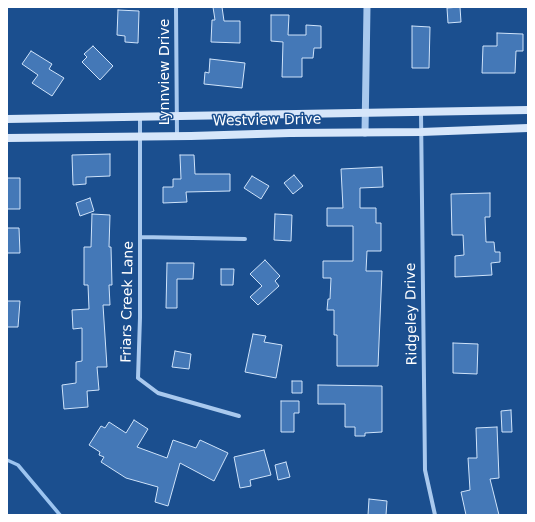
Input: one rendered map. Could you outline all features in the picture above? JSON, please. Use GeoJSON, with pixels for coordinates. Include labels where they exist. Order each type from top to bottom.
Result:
{"type":"FeatureCollection","features":[{"type":"Feature","properties":{"kind":"main road","name":"Westview Drive"},"geometry":{"type":"LineString","coordinates":[[7,119],[366,114],[528,110]]}},
{"type":"Feature","properties":{"kind":"main road","name":"Westview Drive"},"geometry":{"type":"LineString","coordinates":[[7,138],[421,132],[528,128]]}},
{"type":"Feature","properties":{"kind":"street","name":"Lynnview Drive"},"geometry":{"type":"LineString","coordinates":[[176,7],[177,136]]}},
{"type":"Feature","properties":{"kind":"street"},"geometry":{"type":"LineString","coordinates":[[365,133],[367,7]]}},
{"type":"Feature","properties":{"kind":"street","name":"Ridgeley Drive"},"geometry":{"type":"LineString","coordinates":[[421,112],[424,470],[435,515]]}},
{"type":"Feature","properties":{"kind":"street","name":"Friars Creek Lane"},"geometry":{"type":"LineString","coordinates":[[140,117],[140,318],[138,378],[158,393],[238,416]]}},
{"type":"Feature","properties":{"kind":"street"},"geometry":{"type":"LineString","coordinates":[[140,236],[245,239]]}},
{"type":"Feature","properties":{"kind":"building"},"geometry":{"type":"Polygon","coordinates":[[[213,7],[222,7],[224,21],[240,21],[240,43],[211,42],[212,20],[215,20],[213,7]]]}},
{"type":"Feature","properties":{"kind":"building"},"geometry":{"type":"Polygon","coordinates":[[[460,7],[461,22],[448,23],[447,8],[460,7]]]}},
{"type":"Feature","properties":{"kind":"building"},"geometry":{"type":"Polygon","coordinates":[[[118,10],[139,11],[138,43],[125,42],[125,36],[117,35],[118,10]]]}},
{"type":"Feature","properties":{"kind":"building"},"geometry":{"type":"Polygon","coordinates":[[[271,15],[289,15],[288,35],[306,35],[306,25],[321,26],[321,48],[314,48],[313,58],[302,58],[302,77],[282,77],[283,42],[271,41],[271,15]]]}},
{"type":"Feature","properties":{"kind":"building"},"geometry":{"type":"Polygon","coordinates":[[[412,26],[430,27],[429,68],[412,68],[412,26]]]}},
{"type":"Feature","properties":{"kind":"building"},"geometry":{"type":"Polygon","coordinates":[[[497,33],[523,34],[523,51],[516,51],[515,73],[482,73],[483,46],[497,46],[497,33]]]}},
{"type":"Feature","properties":{"kind":"building"},"geometry":{"type":"Polygon","coordinates":[[[93,46],[113,66],[100,80],[82,62],[87,57],[84,54],[93,46]]]}},
{"type":"Feature","properties":{"kind":"building"},"geometry":{"type":"Polygon","coordinates":[[[31,51],[52,64],[49,69],[64,78],[52,96],[32,83],[38,75],[22,64],[31,51]]]}},
{"type":"Feature","properties":{"kind":"building"},"geometry":{"type":"Polygon","coordinates":[[[210,59],[245,63],[242,88],[204,84],[205,72],[209,73],[210,59]]]}},
{"type":"Feature","properties":{"kind":"building"},"geometry":{"type":"Polygon","coordinates":[[[110,154],[110,176],[86,177],[86,184],[73,185],[72,155],[110,154]]]}},
{"type":"Feature","properties":{"kind":"building"},"geometry":{"type":"Polygon","coordinates":[[[180,155],[194,155],[195,174],[230,174],[230,191],[186,192],[187,202],[163,203],[163,187],[173,187],[173,179],[181,179],[180,155]]]}},
{"type":"Feature","properties":{"kind":"building"},"geometry":{"type":"Polygon","coordinates":[[[382,167],[383,187],[360,188],[360,208],[376,208],[376,223],[381,223],[381,251],[367,251],[366,271],[382,271],[378,366],[337,366],[337,335],[334,335],[334,310],[327,310],[328,299],[330,299],[331,278],[323,278],[323,261],[353,261],[353,226],[327,226],[327,208],[343,208],[341,169],[382,167]]]}},
{"type":"Feature","properties":{"kind":"building"},"geometry":{"type":"Polygon","coordinates":[[[294,175],[303,186],[293,194],[284,183],[294,175]]]}},
{"type":"Feature","properties":{"kind":"building"},"geometry":{"type":"Polygon","coordinates":[[[252,176],[269,186],[261,199],[244,188],[252,176]]]}},
{"type":"Feature","properties":{"kind":"building"},"geometry":{"type":"Polygon","coordinates":[[[7,178],[20,178],[20,209],[7,209],[7,178]]]}},
{"type":"Feature","properties":{"kind":"building"},"geometry":{"type":"Polygon","coordinates":[[[490,193],[490,217],[485,217],[486,242],[494,242],[495,252],[500,252],[500,262],[491,263],[492,275],[455,277],[455,256],[464,255],[463,235],[452,235],[451,194],[490,193]]]}},
{"type":"Feature","properties":{"kind":"building"},"geometry":{"type":"Polygon","coordinates":[[[90,198],[94,211],[80,216],[76,203],[90,198]]]}},
{"type":"Feature","properties":{"kind":"building"},"geometry":{"type":"Polygon","coordinates":[[[92,214],[110,215],[109,247],[111,247],[112,285],[109,285],[110,305],[103,305],[107,367],[97,367],[99,390],[87,391],[88,407],[64,409],[62,385],[76,383],[76,362],[82,361],[82,328],[73,329],[72,310],[89,309],[88,285],[84,285],[84,247],[91,247],[92,214]]]}},
{"type":"Feature","properties":{"kind":"building"},"geometry":{"type":"Polygon","coordinates":[[[275,214],[292,215],[291,241],[274,240],[275,214]]]}},
{"type":"Feature","properties":{"kind":"building"},"geometry":{"type":"Polygon","coordinates":[[[7,228],[19,228],[20,253],[7,253],[7,228]]]}},
{"type":"Feature","properties":{"kind":"building"},"geometry":{"type":"Polygon","coordinates":[[[265,260],[280,276],[275,281],[279,286],[258,305],[250,297],[262,286],[250,274],[265,260]]]}},
{"type":"Feature","properties":{"kind":"building"},"geometry":{"type":"Polygon","coordinates":[[[167,263],[194,263],[193,279],[177,279],[177,308],[166,308],[167,263]]]}},
{"type":"Feature","properties":{"kind":"building"},"geometry":{"type":"Polygon","coordinates":[[[221,269],[234,269],[233,285],[221,285],[221,269]]]}},
{"type":"Feature","properties":{"kind":"building"},"geometry":{"type":"Polygon","coordinates":[[[7,301],[20,301],[18,327],[7,327],[7,301]]]}},
{"type":"Feature","properties":{"kind":"building"},"geometry":{"type":"Polygon","coordinates":[[[253,334],[266,336],[264,342],[282,345],[276,378],[245,372],[253,334]]]}},
{"type":"Feature","properties":{"kind":"building"},"geometry":{"type":"Polygon","coordinates":[[[453,343],[478,344],[477,374],[453,373],[453,343]]]}},
{"type":"Feature","properties":{"kind":"building"},"geometry":{"type":"Polygon","coordinates":[[[175,351],[191,354],[189,369],[172,367],[175,351]]]}},
{"type":"Feature","properties":{"kind":"building"},"geometry":{"type":"Polygon","coordinates":[[[292,381],[302,381],[302,393],[292,393],[292,381]]]}},
{"type":"Feature","properties":{"kind":"building"},"geometry":{"type":"Polygon","coordinates":[[[318,385],[382,386],[382,432],[365,433],[365,436],[355,436],[355,427],[345,427],[345,404],[318,404],[318,385]]]}},
{"type":"Feature","properties":{"kind":"building"},"geometry":{"type":"Polygon","coordinates":[[[281,401],[299,401],[299,413],[294,413],[294,432],[281,432],[281,401]]]}},
{"type":"Feature","properties":{"kind":"building"},"geometry":{"type":"Polygon","coordinates":[[[511,410],[512,432],[502,432],[501,411],[511,410]]]}},
{"type":"Feature","properties":{"kind":"building"},"geometry":{"type":"Polygon","coordinates":[[[134,420],[148,429],[137,447],[167,458],[173,440],[196,448],[200,440],[228,453],[214,481],[180,463],[168,506],[155,502],[158,487],[126,478],[101,462],[104,457],[99,455],[100,452],[89,445],[101,426],[105,428],[109,422],[126,433],[134,420]]]}},
{"type":"Feature","properties":{"kind":"building"},"geometry":{"type":"Polygon","coordinates":[[[497,427],[499,478],[490,479],[499,515],[466,515],[461,492],[470,490],[468,458],[477,458],[476,428],[497,427]]]}},
{"type":"Feature","properties":{"kind":"building"},"geometry":{"type":"Polygon","coordinates":[[[264,450],[271,475],[250,480],[251,486],[240,488],[234,457],[264,450]]]}},
{"type":"Feature","properties":{"kind":"building"},"geometry":{"type":"Polygon","coordinates":[[[286,462],[290,477],[278,480],[275,465],[286,462]]]}},
{"type":"Feature","properties":{"kind":"building"},"geometry":{"type":"Polygon","coordinates":[[[369,499],[387,501],[386,515],[368,515],[369,499]]]}},
{"type":"Feature","properties":{"kind":"waterway"},"geometry":{"type":"LineString","coordinates":[[7,460],[18,465],[60,515]]}}]}
